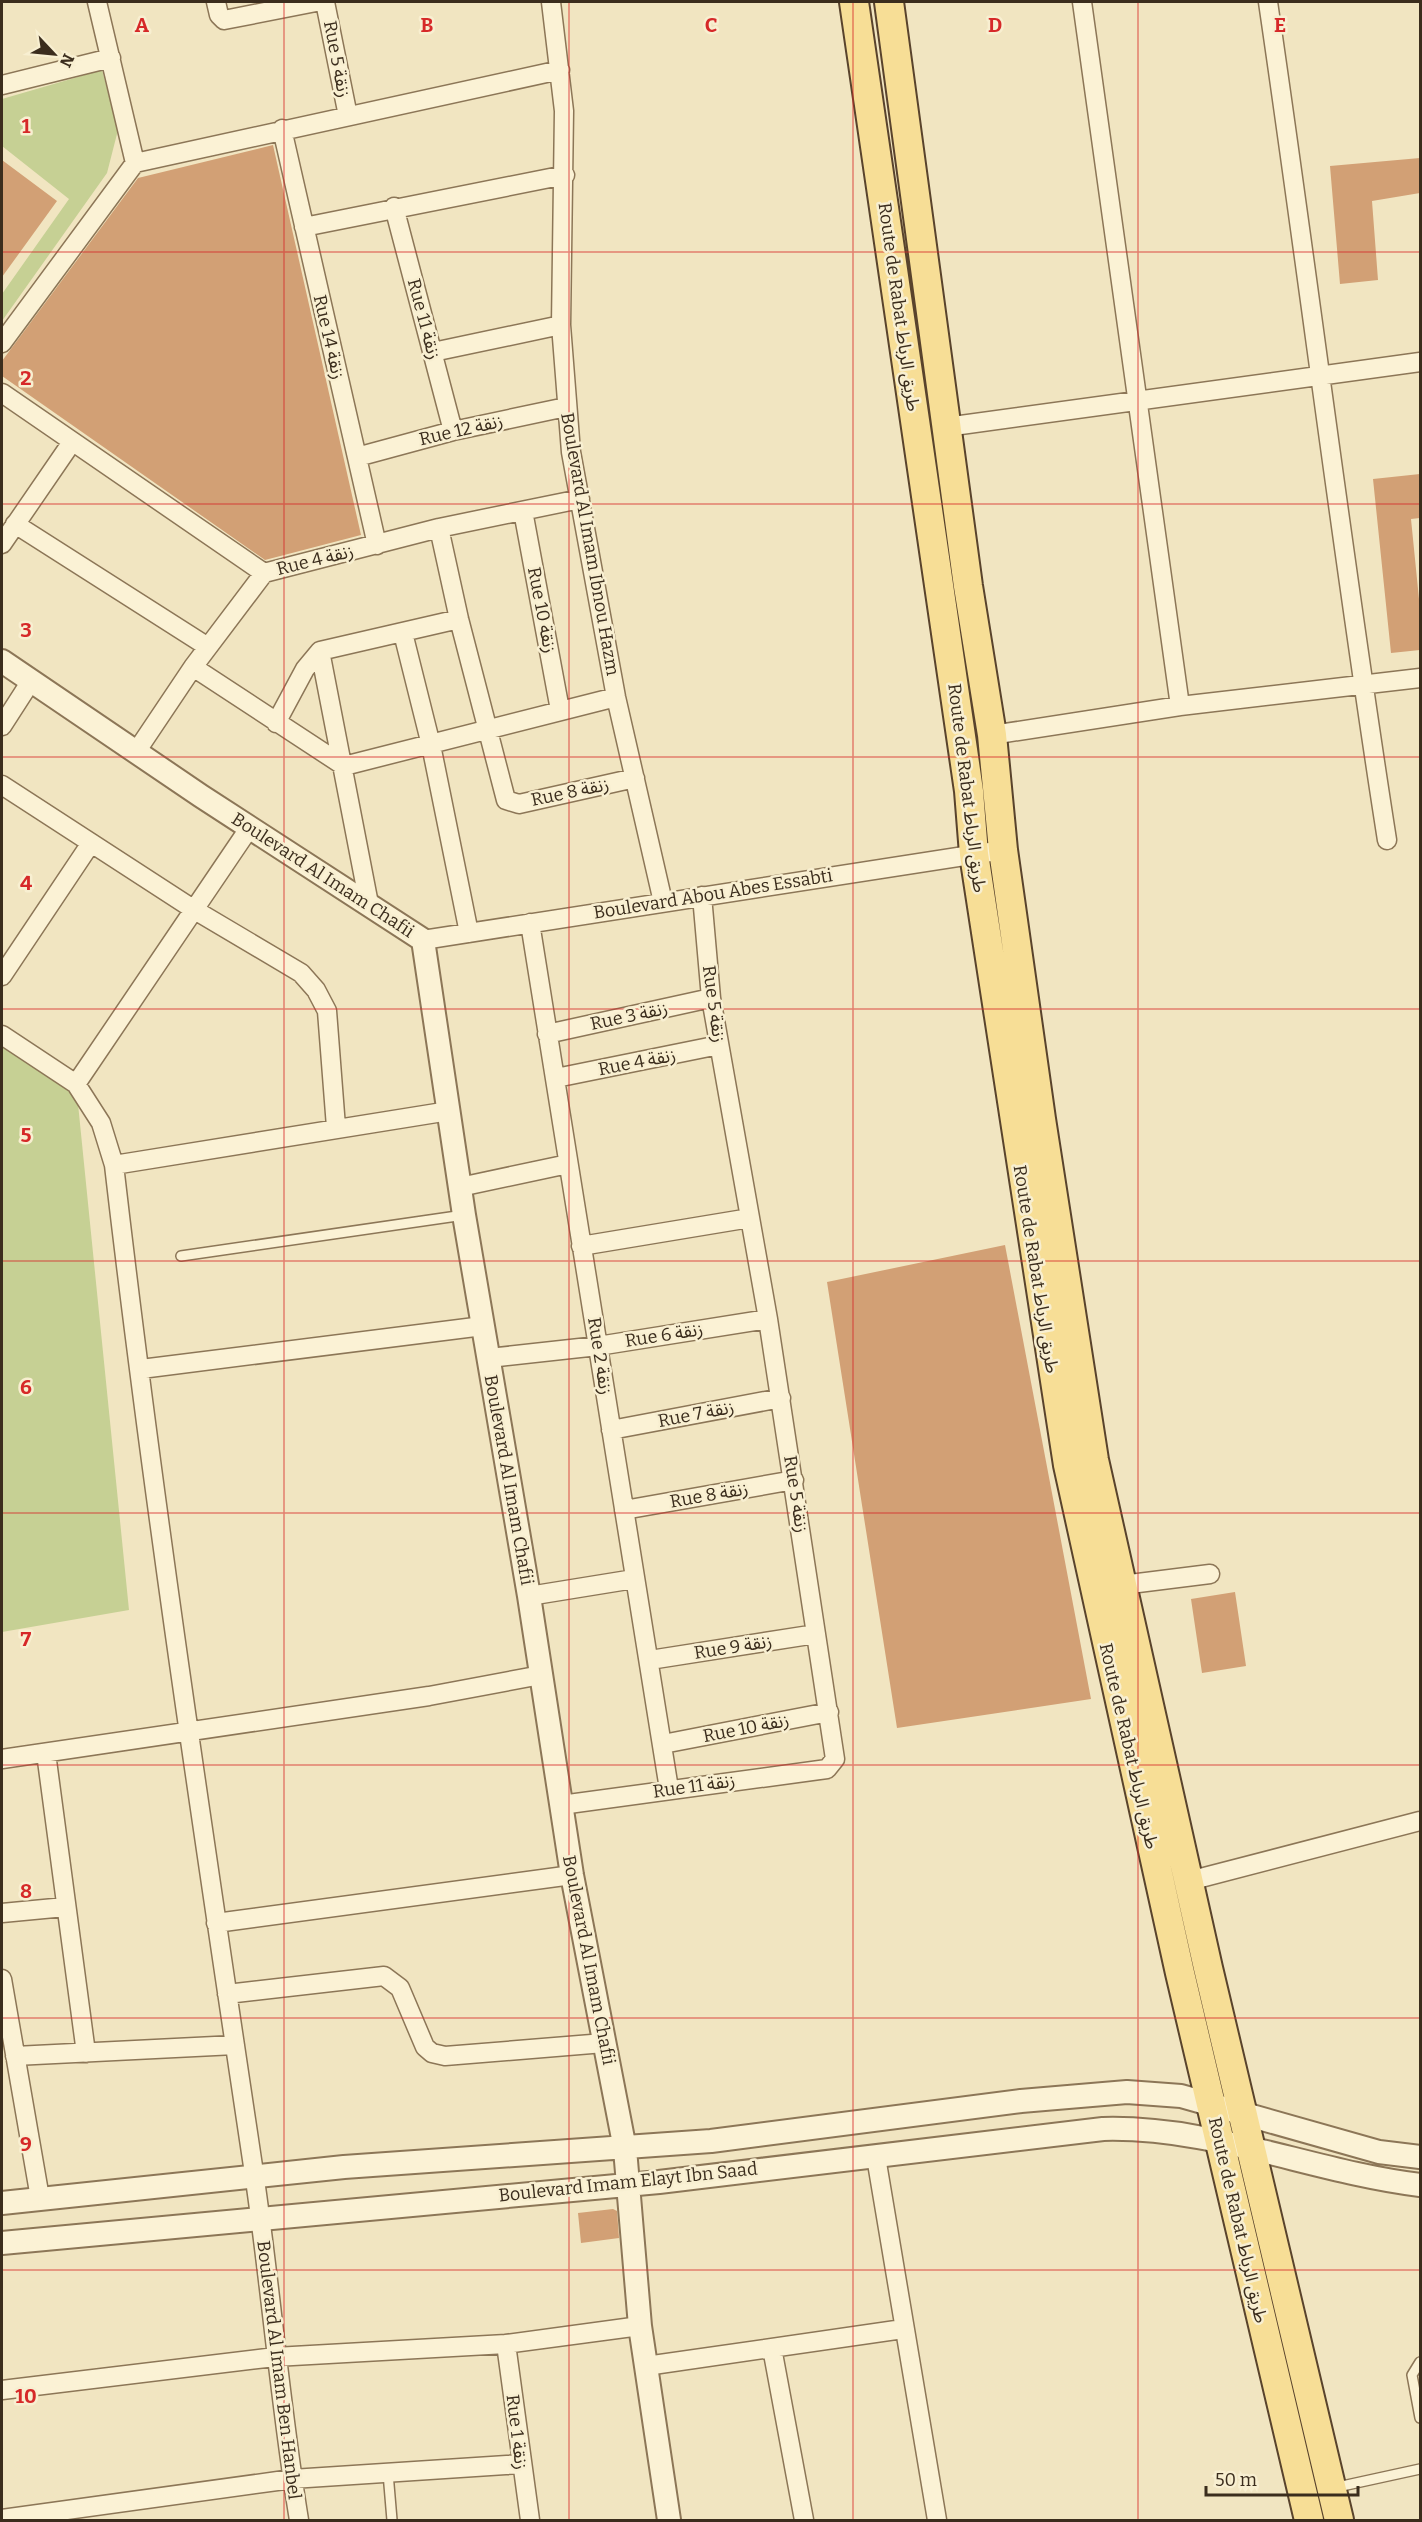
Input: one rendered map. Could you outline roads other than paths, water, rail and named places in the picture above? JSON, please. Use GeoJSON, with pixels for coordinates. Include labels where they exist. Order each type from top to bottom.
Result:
{"type":"FeatureCollection","features":[{"type":"Feature","properties":{"kind":"main road","name":"Route de Rabat طريق الرباط"},"geometry":{"type":"LineString","coordinates":[[854,2],[968,779],[974,854],[1068,1465],[1210,2103],[1309,2520]]}},
{"type":"Feature","properties":{"kind":"main road","name":"Route de Rabat طريق الرباط"},"geometry":{"type":"LineString","coordinates":[[889,2],[946,427],[992,735],[1003,850],[1050,1182],[1094,1460],[1189,1881],[1339,2520]]}},
{"type":"Feature","properties":{"kind":"street"},"geometry":{"type":"LineString","coordinates":[[97,2],[135,163]]}},
{"type":"Feature","properties":{"kind":"street"},"geometry":{"type":"LineString","coordinates":[[216,2],[219,15],[224,20],[316,2]]}},
{"type":"Feature","properties":{"kind":"street","name":"Rue 5 زنقة"},"geometry":{"type":"LineString","coordinates":[[325,2],[348,116]]}},
{"type":"Feature","properties":{"kind":"street","name":"Boulevard Al Imam Ibnou Hazm"},"geometry":{"type":"LineString","coordinates":[[551,2],[560,70],[565,175],[561,325],[566,407],[580,499],[616,697],[663,902]]}},
{"type":"Feature","properties":{"kind":"street"},"geometry":{"type":"LineString","coordinates":[[1082,2],[1180,706]]}},
{"type":"Feature","properties":{"kind":"street"},"geometry":{"type":"LineString","coordinates":[[1268,2],[1322,376],[1362,684],[1387,840]]}},
{"type":"Feature","properties":{"kind":"street"},"geometry":{"type":"LineString","coordinates":[[2,85],[111,58]]}},
{"type":"Feature","properties":{"kind":"street"},"geometry":{"type":"LineString","coordinates":[[2,343],[135,163],[560,70]]}},
{"type":"Feature","properties":{"kind":"street","name":"Rue 14 زنقة"},"geometry":{"type":"LineString","coordinates":[[282,129],[377,544]]}},
{"type":"Feature","properties":{"kind":"street"},"geometry":{"type":"LineString","coordinates":[[304,227],[394,207],[565,175]]}},
{"type":"Feature","properties":{"kind":"street","name":"Rue 11 زنقة"},"geometry":{"type":"LineString","coordinates":[[394,207],[453,431]]}},
{"type":"Feature","properties":{"kind":"street"},"geometry":{"type":"LineString","coordinates":[[433,352],[561,325]]}},
{"type":"Feature","properties":{"kind":"street"},"geometry":{"type":"LineString","coordinates":[[946,427],[1420,362]]}},
{"type":"Feature","properties":{"kind":"street"},"geometry":{"type":"LineString","coordinates":[[2,393],[264,573]]}},
{"type":"Feature","properties":{"kind":"street","name":"Rue 12 زنقة"},"geometry":{"type":"LineString","coordinates":[[357,457],[453,431],[566,407]]}},
{"type":"Feature","properties":{"kind":"street"},"geometry":{"type":"LineString","coordinates":[[2,544],[72,442]]}},
{"type":"Feature","properties":{"kind":"street","name":"Rue 4 زنقة"},"geometry":{"type":"LineString","coordinates":[[136,752],[193,667],[264,573],[439,528],[580,499]]}},
{"type":"Feature","properties":{"kind":"street","name":"Rue 10 زنقة"},"geometry":{"type":"LineString","coordinates":[[523,511],[560,710]]}},
{"type":"Feature","properties":{"kind":"street"},"geometry":{"type":"LineString","coordinates":[[15,524],[208,647]]}},
{"type":"Feature","properties":{"kind":"street"},"geometry":{"type":"LineString","coordinates":[[439,528],[459,618],[488,728]]}},
{"type":"Feature","properties":{"kind":"street"},"geometry":{"type":"LineString","coordinates":[[276,723],[305,669],[320,651],[459,618]]}},
{"type":"Feature","properties":{"kind":"street"},"geometry":{"type":"LineString","coordinates":[[403,633],[431,745],[469,933]]}},
{"type":"Feature","properties":{"kind":"street"},"geometry":{"type":"LineString","coordinates":[[320,651],[369,904]]}},
{"type":"Feature","properties":{"kind":"street","name":"Boulevard Al Imam Chafii"},"geometry":{"type":"LineString","coordinates":[[2,661],[249,827],[423,940],[464,1215],[529,1596],[572,1875],[625,2149],[640,2326],[669,2520]]}},
{"type":"Feature","properties":{"kind":"street"},"geometry":{"type":"LineString","coordinates":[[193,667],[344,766],[616,697]]}},
{"type":"Feature","properties":{"kind":"street"},"geometry":{"type":"LineString","coordinates":[[992,735],[1180,706],[1420,678]]}},
{"type":"Feature","properties":{"kind":"street"},"geometry":{"type":"LineString","coordinates":[[2,726],[31,681]]}},
{"type":"Feature","properties":{"kind":"street","name":"Rue 8 زنقة"},"geometry":{"type":"LineString","coordinates":[[488,728],[506,800],[519,804],[635,778]]}},
{"type":"Feature","properties":{"kind":"street"},"geometry":{"type":"LineString","coordinates":[[2,785],[194,909],[301,973],[316,990],[327,1011],[336,1127]]}},
{"type":"Feature","properties":{"kind":"street"},"geometry":{"type":"LineString","coordinates":[[2,1035],[76,1084],[249,827]]}},
{"type":"Feature","properties":{"kind":"street"},"geometry":{"type":"LineString","coordinates":[[2,976],[91,843]]}},
{"type":"Feature","properties":{"kind":"street","name":"Boulevard Abou Abes Essabti"},"geometry":{"type":"LineString","coordinates":[[423,940],[1003,850]]}},
{"type":"Feature","properties":{"kind":"street","name":"Rue 5 زنقة"},"geometry":{"type":"LineString","coordinates":[[702,896],[711,998],[768,1319],[829,1712],[835,1759],[827,1769]]}},
{"type":"Feature","properties":{"kind":"street","name":"Rue 2 زنقة"},"geometry":{"type":"LineString","coordinates":[[530,922],[669,1789]]}},
{"type":"Feature","properties":{"kind":"street","name":"Rue 3 زنقة"},"geometry":{"type":"LineString","coordinates":[[547,1034],[711,998]]}},
{"type":"Feature","properties":{"kind":"street","name":"Rue 4 زنقة"},"geometry":{"type":"LineString","coordinates":[[556,1078],[719,1045]]}},
{"type":"Feature","properties":{"kind":"street","name":"Boulevard Al Imam Ben Hanbel"},"geometry":{"type":"LineString","coordinates":[[76,1084],[101,1123],[114,1165],[189,1732],[261,2220],[275,2357],[299,2520]]}},
{"type":"Feature","properties":{"kind":"street"},"geometry":{"type":"LineString","coordinates":[[114,1165],[336,1127],[449,1111]]}},
{"type":"Feature","properties":{"kind":"street"},"geometry":{"type":"LineString","coordinates":[[460,1187],[568,1164]]}},
{"type":"Feature","properties":{"kind":"street"},"geometry":{"type":"LineString","coordinates":[[581,1246],[750,1218]]}},
{"type":"Feature","properties":{"kind":"street","name":"Rue 6 زنقة"},"geometry":{"type":"LineString","coordinates":[[489,1358],[598,1346],[768,1319]]}},
{"type":"Feature","properties":{"kind":"street"},"geometry":{"type":"LineString","coordinates":[[141,1369],[483,1326]]}},
{"type":"Feature","properties":{"kind":"street","name":"Rue 7 زنقة"},"geometry":{"type":"LineString","coordinates":[[611,1430],[781,1398]]}},
{"type":"Feature","properties":{"kind":"street","name":"Rue 8 زنقة"},"geometry":{"type":"LineString","coordinates":[[624,1510],[794,1480]]}},
{"type":"Feature","properties":{"kind":"street"},"geometry":{"type":"LineString","coordinates":[[1122,1585],[1210,1574]]}},
{"type":"Feature","properties":{"kind":"street"},"geometry":{"type":"LineString","coordinates":[[529,1596],[634,1579]]}},
{"type":"Feature","properties":{"kind":"street","name":"Rue 9 زنقة"},"geometry":{"type":"LineString","coordinates":[[650,1660],[816,1634]]}},
{"type":"Feature","properties":{"kind":"street"},"geometry":{"type":"LineString","coordinates":[[2,1759],[429,1696],[541,1675]]}},
{"type":"Feature","properties":{"kind":"street","name":"Rue 10 زنقة"},"geometry":{"type":"LineString","coordinates":[[663,1744],[829,1712]]}},
{"type":"Feature","properties":{"kind":"street"},"geometry":{"type":"LineString","coordinates":[[46,1754],[86,2054]]}},
{"type":"Feature","properties":{"kind":"street","name":"Rue 11 زنقة"},"geometry":{"type":"LineString","coordinates":[[561,1805],[827,1769]]}},
{"type":"Feature","properties":{"kind":"street"},"geometry":{"type":"LineString","coordinates":[[1189,1881],[1420,1821]]}},
{"type":"Feature","properties":{"kind":"street"},"geometry":{"type":"LineString","coordinates":[[216,1923],[572,1875]]}},
{"type":"Feature","properties":{"kind":"street"},"geometry":{"type":"LineString","coordinates":[[2,1913],[65,1907]]}},
{"type":"Feature","properties":{"kind":"street"},"geometry":{"type":"LineString","coordinates":[[227,1994],[384,1976],[400,1988],[425,2047],[432,2053],[445,2056],[604,2043]]}},
{"type":"Feature","properties":{"kind":"street"},"geometry":{"type":"LineString","coordinates":[[2,1979],[40,2198]]}},
{"type":"Feature","properties":{"kind":"street"},"geometry":{"type":"LineString","coordinates":[[15,2056],[235,2045]]}},
{"type":"Feature","properties":{"kind":"street","name":"Boulevard Imam Elayt Ibn Saad"},"geometry":{"type":"LineString","coordinates":[[2,2203],[488,2156],[625,2149],[1099,2093],[1181,2096],[1379,2152],[1420,2157]]}},
{"type":"Feature","properties":{"kind":"street","name":"Boulevard Imam Elayt Ibn Saad"},"geometry":{"type":"LineString","coordinates":[[2,2242],[261,2220],[493,2195],[629,2184],[1103,2129],[1135,2128],[1219,2140],[1385,2181],[1420,2185]]}},
{"type":"Feature","properties":{"kind":"street"},"geometry":{"type":"LineString","coordinates":[[876,2157],[936,2520]]}},
{"type":"Feature","properties":{"kind":"street"},"geometry":{"type":"LineString","coordinates":[[2,2390],[275,2357],[506,2344],[640,2326]]}},
{"type":"Feature","properties":{"kind":"street"},"geometry":{"type":"LineString","coordinates":[[646,2366],[903,2329]]}},
{"type":"Feature","properties":{"kind":"street","name":"Rue 1 زنقة"},"geometry":{"type":"LineString","coordinates":[[506,2344],[530,2520]]}},
{"type":"Feature","properties":{"kind":"street"},"geometry":{"type":"LineString","coordinates":[[772,2348],[804,2520]]}},
{"type":"Feature","properties":{"kind":"street"},"geometry":{"type":"LineString","coordinates":[[2,2519],[292,2480],[521,2464]]}},
{"type":"Feature","properties":{"kind":"lane"},"geometry":{"type":"LineString","coordinates":[[181,1256],[464,1215]]}},
{"type":"Feature","properties":{"kind":"lane"},"geometry":{"type":"LineString","coordinates":[[1420,2362],[1412,2375],[1420,2418]]}},
{"type":"Feature","properties":{"kind":"lane"},"geometry":{"type":"LineString","coordinates":[[1331,2488],[1420,2469]]}},
{"type":"Feature","properties":{"kind":"lane"},"geometry":{"type":"LineString","coordinates":[[388,2473],[392,2520]]}}]}
